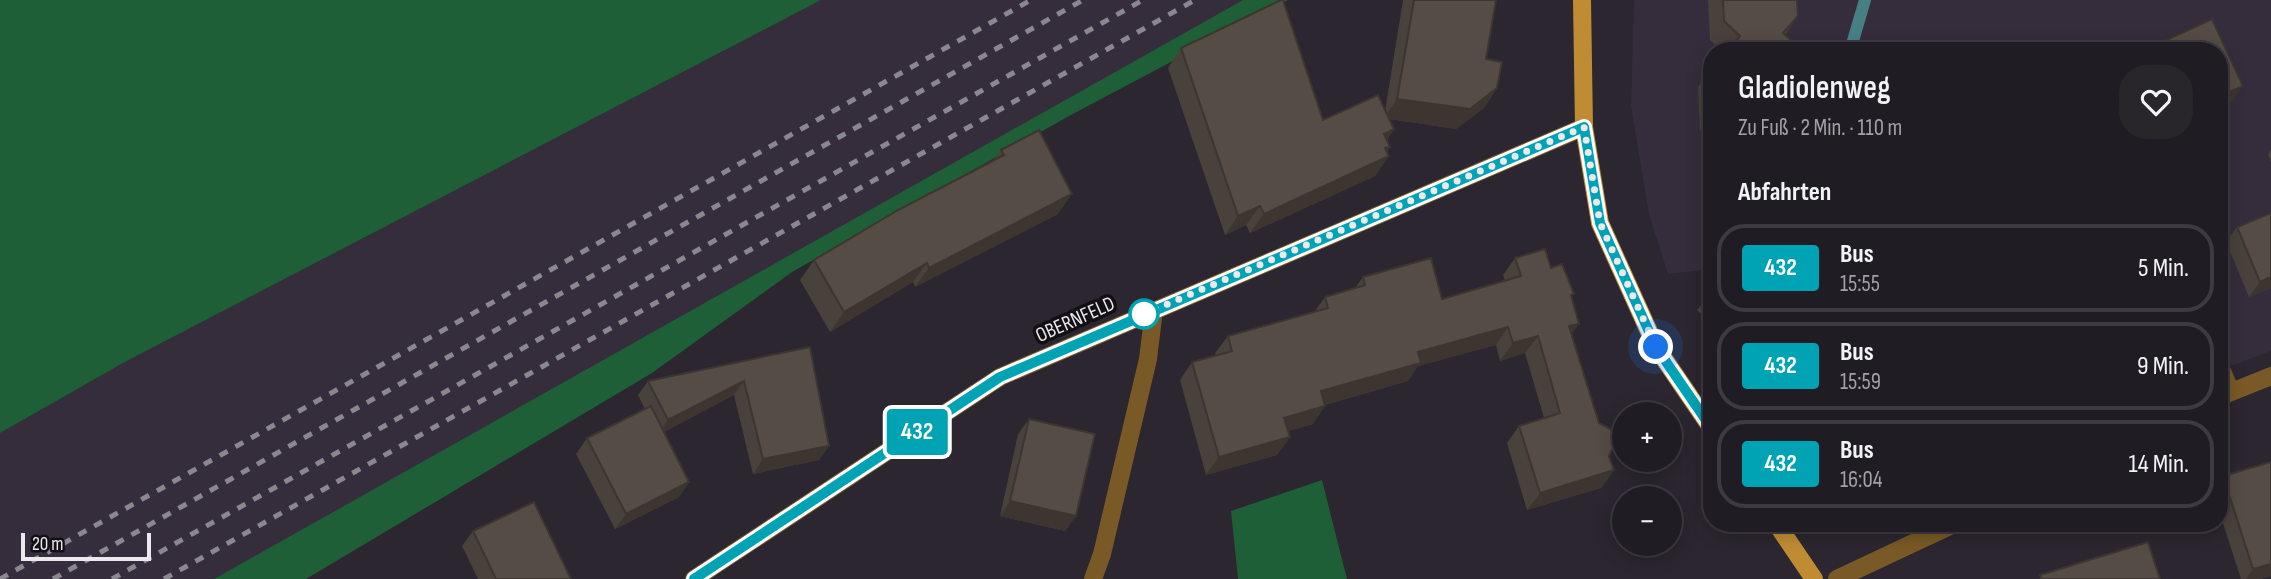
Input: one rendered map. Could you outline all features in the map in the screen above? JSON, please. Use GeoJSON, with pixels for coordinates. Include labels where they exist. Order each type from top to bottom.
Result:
{"type":"FeatureCollection","features":[{"type":"Feature","properties":{"kind":"main road"},"geometry":{"type":"LineString","coordinates":[[1581,0],[1584,127],[1600,223],[1656,347],[1703,416]]}},
{"type":"Feature","properties":{"kind":"main road"},"geometry":{"type":"LineString","coordinates":[[1782,532],[1814,579]]}},
{"type":"Feature","properties":{"kind":"street","name":"OBERNFELD"},"geometry":{"type":"LineString","coordinates":[[694,579],[1000,377],[1584,127]]}},
{"type":"Feature","properties":{"kind":"street"},"geometry":{"type":"LineString","coordinates":[[1093,579],[1102,554],[1148,359],[1154,310]]}},
{"type":"Feature","properties":{"kind":"street"},"geometry":{"type":"LineString","coordinates":[[2228,394],[2271,376]]}},
{"type":"Feature","properties":{"kind":"street"},"geometry":{"type":"LineString","coordinates":[[1837,579],[1937,532]]}},
{"type":"Feature","properties":{"kind":"shaded area"},"geometry":{"type":"Polygon","coordinates":[[[821,0],[1243,0],[214,579],[0,579],[0,433],[123,363],[821,0]]]}},
{"type":"Feature","properties":{"kind":"shaded area"},"geometry":{"type":"Polygon","coordinates":[[[1634,0],[2271,0],[2271,351],[2231,366],[2228,359],[2228,42],[1703,42],[1703,270],[1668,274],[1649,214],[1631,106],[1634,0]]]}},
{"type":"Feature","properties":{"kind":"green space"},"geometry":{"type":"Polygon","coordinates":[[[0,0],[821,0],[123,363],[0,433],[0,0]]]}},
{"type":"Feature","properties":{"kind":"green space"},"geometry":{"type":"Polygon","coordinates":[[[1243,0],[1288,0],[1069,116],[792,272],[652,373],[306,579],[214,579],[1243,0]]]}},
{"type":"Feature","properties":{"kind":"green space"},"geometry":{"type":"Polygon","coordinates":[[[1322,480],[1347,579],[1238,579],[1231,511],[1322,480]]]}},
{"type":"Feature","properties":{"kind":"building"},"geometry":{"type":"Polygon","coordinates":[[[1281,0],[1323,120],[1378,95],[1394,129],[1384,134],[1390,147],[1385,148],[1389,156],[1264,214],[1260,206],[1238,216],[1181,48],[1281,0]]]}},
{"type":"Feature","properties":{"kind":"building"},"geometry":{"type":"Polygon","coordinates":[[[1414,0],[1496,0],[1486,59],[1502,62],[1497,88],[1470,109],[1397,99],[1414,0]]]}},
{"type":"Feature","properties":{"kind":"building"},"geometry":{"type":"Polygon","coordinates":[[[1723,0],[1797,0],[1798,16],[1783,33],[1793,42],[1735,42],[1740,36],[1724,21],[1723,0]]]}},
{"type":"Feature","properties":{"kind":"building"},"geometry":{"type":"Polygon","coordinates":[[[2212,19],[2223,42],[2162,42],[2212,19]]]}},
{"type":"Feature","properties":{"kind":"building"},"geometry":{"type":"Polygon","coordinates":[[[2228,54],[2243,86],[2228,93],[2228,54]]]}},
{"type":"Feature","properties":{"kind":"building"},"geometry":{"type":"Polygon","coordinates":[[[1039,130],[1072,194],[929,268],[927,263],[844,312],[814,260],[898,210],[1004,155],[1001,150],[1039,130]]]}},
{"type":"Feature","properties":{"kind":"building"},"geometry":{"type":"Polygon","coordinates":[[[2271,213],[2271,277],[2260,282],[2237,227],[2271,213]]]}},
{"type":"Feature","properties":{"kind":"building"},"geometry":{"type":"Polygon","coordinates":[[[1545,249],[1551,268],[1562,264],[1574,294],[1571,295],[1579,324],[1569,326],[1599,423],[1612,430],[1612,450],[1609,456],[1612,471],[1540,493],[1519,426],[1560,413],[1538,336],[1513,343],[1508,327],[1418,352],[1421,363],[1321,391],[1325,406],[1284,418],[1290,437],[1219,457],[1192,362],[1232,351],[1228,336],[1328,308],[1325,297],[1365,285],[1363,277],[1431,258],[1442,299],[1521,276],[1515,258],[1545,249]]]}},
{"type":"Feature","properties":{"kind":"building"},"geometry":{"type":"Polygon","coordinates":[[[810,347],[829,446],[763,459],[744,381],[668,420],[648,381],[810,347]]]}},
{"type":"Feature","properties":{"kind":"building"},"geometry":{"type":"Polygon","coordinates":[[[651,406],[689,482],[626,514],[587,438],[651,406]]]}},
{"type":"Feature","properties":{"kind":"building"},"geometry":{"type":"Polygon","coordinates":[[[1029,419],[1095,434],[1076,516],[1010,501],[1029,419]]]}},
{"type":"Feature","properties":{"kind":"building"},"geometry":{"type":"Polygon","coordinates":[[[2271,462],[2271,564],[2253,569],[2228,492],[2228,475],[2271,462]]]}},
{"type":"Feature","properties":{"kind":"building"},"geometry":{"type":"Polygon","coordinates":[[[534,502],[571,579],[496,579],[473,531],[534,502]]]}},
{"type":"Feature","properties":{"kind":"building"},"geometry":{"type":"Polygon","coordinates":[[[2148,542],[2160,579],[2041,579],[2040,575],[2148,542]]]}},
{"type":"Feature","properties":{"kind":"waterway"},"geometry":{"type":"LineString","coordinates":[[1853,42],[1865,0]]}},
{"type":"Feature","properties":{"kind":"railway"},"geometry":{"type":"LineString","coordinates":[[0,579],[1031,0]]}},
{"type":"Feature","properties":{"kind":"railway"},"geometry":{"type":"LineString","coordinates":[[53,579],[1083,0]]}},
{"type":"Feature","properties":{"kind":"railway"},"geometry":{"type":"LineString","coordinates":[[112,579],[1143,0]]}},
{"type":"Feature","properties":{"kind":"railway"},"geometry":{"type":"LineString","coordinates":[[164,579],[1195,0]]}},
{"type":"Feature","properties":{"kind":"bus line","name":"432"},"geometry":{"type":"LineString","coordinates":[[694,579],[1000,377],[1584,127],[1600,223],[1656,347],[1703,416]]}},
{"type":"Feature","properties":{"kind":"route"},"geometry":{"type":"LineString","coordinates":[[1144,314],[1584,127],[1600,223],[1656,347]]}}]}
